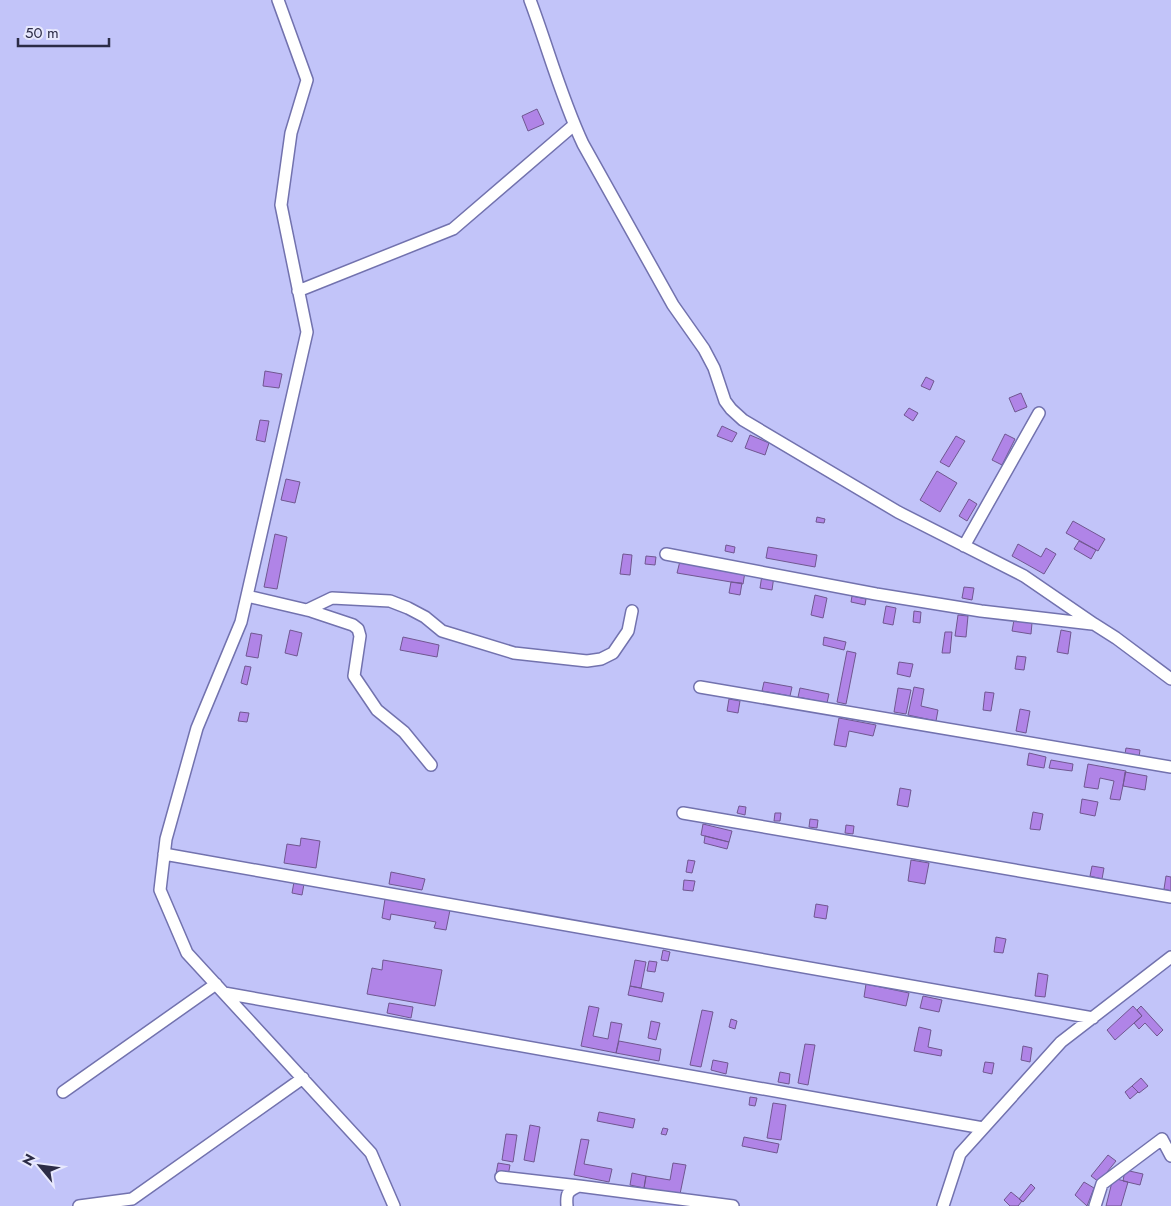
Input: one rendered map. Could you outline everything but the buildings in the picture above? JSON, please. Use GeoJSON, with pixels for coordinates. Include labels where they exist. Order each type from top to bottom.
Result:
{"type":"FeatureCollection","features":[{"type":"Feature","properties":{"kind":"street"},"geometry":{"type":"LineString","coordinates":[[278,0],[307,80],[291,133],[281,205],[307,332],[241,622],[197,728],[166,839],[160,890],[187,953],[372,1153],[394,1206]]}},
{"type":"Feature","properties":{"kind":"street"},"geometry":{"type":"LineString","coordinates":[[530,0],[574,125],[583,144],[673,304],[704,349],[714,368],[725,401],[731,409],[743,420],[898,512],[1024,576],[1116,638],[1171,679]]}},
{"type":"Feature","properties":{"kind":"street"},"geometry":{"type":"LineString","coordinates":[[298,291],[453,229],[574,125]]}},
{"type":"Feature","properties":{"kind":"street"},"geometry":{"type":"LineString","coordinates":[[964,546],[1039,413]]}},
{"type":"Feature","properties":{"kind":"street"},"geometry":{"type":"LineString","coordinates":[[666,554],[876,594],[972,610],[1094,624]]}},
{"type":"Feature","properties":{"kind":"street"},"geometry":{"type":"LineString","coordinates":[[247,596],[307,610],[353,625],[358,629],[360,636],[354,676],[377,710],[404,732],[431,765]]}},
{"type":"Feature","properties":{"kind":"street"},"geometry":{"type":"LineString","coordinates":[[307,610],[332,598],[390,601],[425,617],[442,631],[514,653],[587,661],[601,659],[613,654],[628,631],[632,612]]}},
{"type":"Feature","properties":{"kind":"street"},"geometry":{"type":"LineString","coordinates":[[700,687],[1171,767]]}},
{"type":"Feature","properties":{"kind":"street"},"geometry":{"type":"LineString","coordinates":[[683,813],[1171,897]]}},
{"type":"Feature","properties":{"kind":"street"},"geometry":{"type":"LineString","coordinates":[[164,854],[1093,1018]]}},
{"type":"Feature","properties":{"kind":"street"},"geometry":{"type":"LineString","coordinates":[[943,1206],[960,1154],[1061,1042],[1171,957]]}},
{"type":"Feature","properties":{"kind":"street"},"geometry":{"type":"LineString","coordinates":[[63,1092],[216,984]]}},
{"type":"Feature","properties":{"kind":"street"},"geometry":{"type":"LineString","coordinates":[[224,993],[983,1128]]}},
{"type":"Feature","properties":{"kind":"street"},"geometry":{"type":"LineString","coordinates":[[79,1206],[132,1199],[302,1078]]}},
{"type":"Feature","properties":{"kind":"street"},"geometry":{"type":"LineString","coordinates":[[1095,1206],[1102,1184],[1166,1136],[1171,1156]]}},
{"type":"Feature","properties":{"kind":"street"},"geometry":{"type":"LineString","coordinates":[[501,1177],[732,1206]]}},
{"type":"Feature","properties":{"kind":"street"},"geometry":{"type":"LineString","coordinates":[[567,1206],[566,1196],[570,1189],[578,1186]]}}]}
